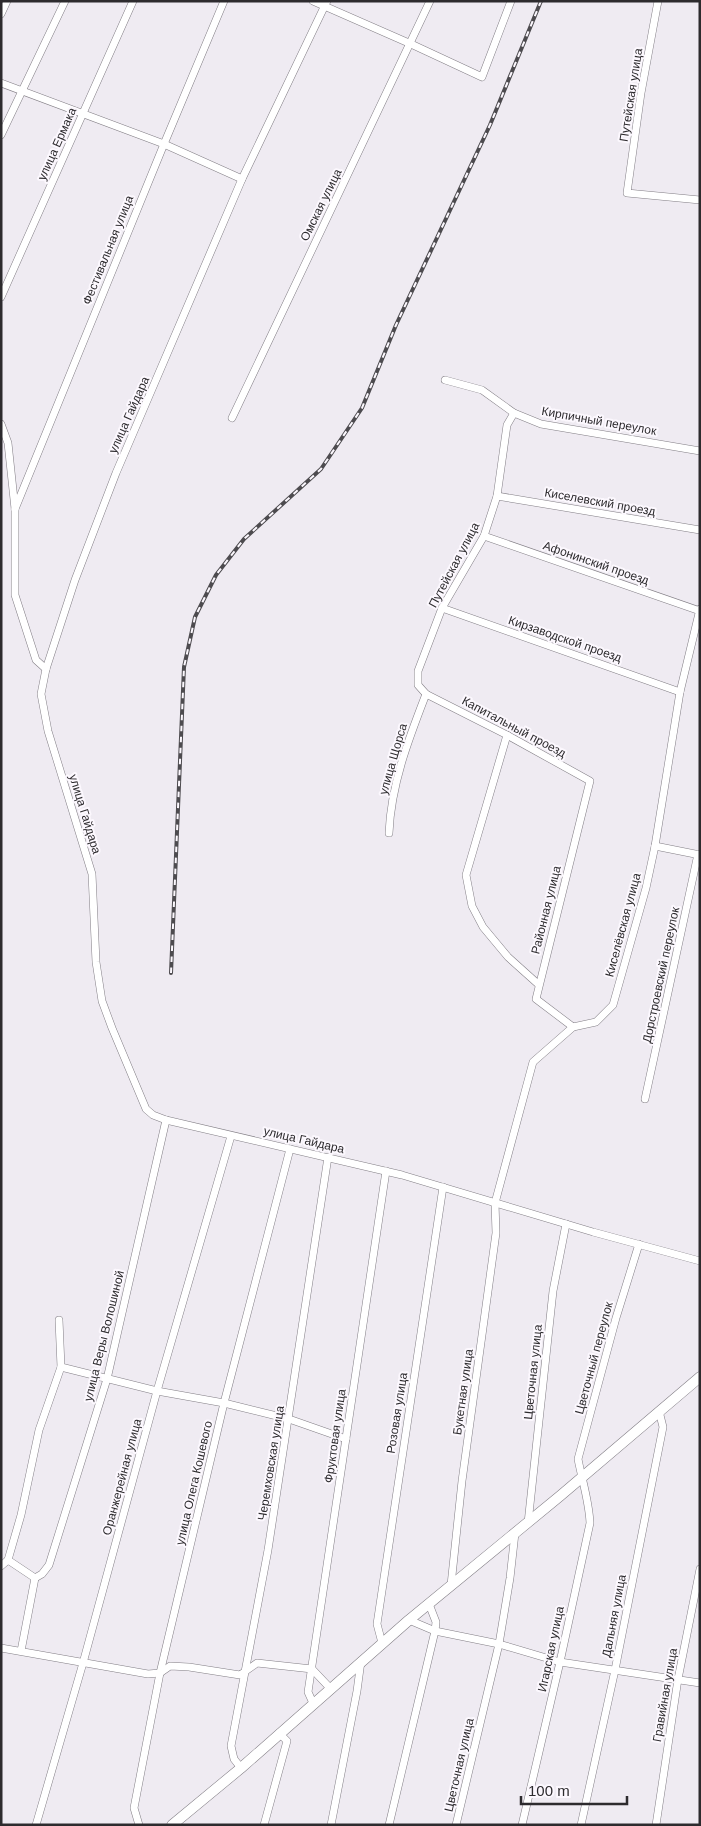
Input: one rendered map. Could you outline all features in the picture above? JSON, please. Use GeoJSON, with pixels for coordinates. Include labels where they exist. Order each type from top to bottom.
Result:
{"type":"FeatureCollection","features":[{"type":"Feature","properties":{"kind":"main road"},"geometry":{"type":"LineString","coordinates":[[172,1825],[241,1768],[382,1642],[528,1523],[700,1377]]}},
{"type":"Feature","properties":{"kind":"street"},"geometry":{"type":"LineString","coordinates":[[1,14],[7,1]]}},
{"type":"Feature","properties":{"kind":"street"},"geometry":{"type":"LineString","coordinates":[[1,135],[65,1]]}},
{"type":"Feature","properties":{"kind":"street","name":"улица Ермака"},"geometry":{"type":"LineString","coordinates":[[1,296],[133,1]]}},
{"type":"Feature","properties":{"kind":"street","name":"Фестивальная улица"},"geometry":{"type":"LineString","coordinates":[[15,509],[224,1]]}},
{"type":"Feature","properties":{"kind":"street"},"geometry":{"type":"LineString","coordinates":[[313,1],[326,3],[482,77],[512,1]]}},
{"type":"Feature","properties":{"kind":"street","name":"Омская улица"},"geometry":{"type":"LineString","coordinates":[[232,418],[430,1]]}},
{"type":"Feature","properties":{"kind":"street","name":"Путейская улица"},"geometry":{"type":"LineString","coordinates":[[658,1],[641,93],[628,193],[700,200]]}},
{"type":"Feature","properties":{"kind":"street","name":"улица Гайдара"},"geometry":{"type":"LineString","coordinates":[[326,3],[242,180],[116,473],[75,580],[46,669],[40,694],[48,731],[92,874],[96,962],[102,1001],[146,1109],[153,1115],[231,1136],[386,1171],[700,1261]]}},
{"type":"Feature","properties":{"kind":"street"},"geometry":{"type":"LineString","coordinates":[[1,83],[164,144],[242,180]]}},
{"type":"Feature","properties":{"kind":"street","name":"Кирпичный переулок"},"geometry":{"type":"LineString","coordinates":[[445,380],[482,390],[514,413],[541,424],[700,450]]}},
{"type":"Feature","properties":{"kind":"street","name":"Путейская улица"},"geometry":{"type":"LineString","coordinates":[[426,694],[418,685],[418,671],[442,608],[484,536],[497,496],[507,425],[514,413]]}},
{"type":"Feature","properties":{"kind":"street"},"geometry":{"type":"LineString","coordinates":[[1,424],[8,443],[15,509],[15,595],[36,660],[46,669]]}},
{"type":"Feature","properties":{"kind":"street","name":"Киселевский проезд"},"geometry":{"type":"LineString","coordinates":[[497,496],[700,530]]}},
{"type":"Feature","properties":{"kind":"street","name":"Афонинский проезд"},"geometry":{"type":"LineString","coordinates":[[484,536],[700,610]]}},
{"type":"Feature","properties":{"kind":"street","name":"Кирзаводской проезд"},"geometry":{"type":"LineString","coordinates":[[442,608],[680,692]]}},
{"type":"Feature","properties":{"kind":"street","name":"Киселёвская улица"},"geometry":{"type":"LineString","coordinates":[[495,1202],[533,1062],[573,1026],[596,1022],[613,1004],[646,888],[655,846],[680,692],[700,610]]}},
{"type":"Feature","properties":{"kind":"street","name":"Капитальный проезд"},"geometry":{"type":"LineString","coordinates":[[426,694],[507,735],[590,781]]}},
{"type":"Feature","properties":{"kind":"street","name":"улица Щорса"},"geometry":{"type":"LineString","coordinates":[[389,832],[395,788],[408,740],[426,694]]}},
{"type":"Feature","properties":{"kind":"street"},"geometry":{"type":"LineString","coordinates":[[507,735],[466,875],[472,906],[483,927],[508,957],[538,984],[536,999],[573,1026]]}},
{"type":"Feature","properties":{"kind":"street","name":"Районная улица"},"geometry":{"type":"LineString","coordinates":[[538,984],[590,781]]}},
{"type":"Feature","properties":{"kind":"street"},"geometry":{"type":"LineString","coordinates":[[655,846],[699,855]]}},
{"type":"Feature","properties":{"kind":"street","name":"Дорстроевский переулок"},"geometry":{"type":"LineString","coordinates":[[645,1100],[699,855]]}},
{"type":"Feature","properties":{"kind":"street","name":"улица Веры Волошиной"},"geometry":{"type":"LineString","coordinates":[[35,1578],[42,1574],[49,1565],[107,1378],[166,1120]]}},
{"type":"Feature","properties":{"kind":"street","name":"Оранжерейная улица"},"geometry":{"type":"LineString","coordinates":[[36,1825],[83,1664],[157,1391],[231,1136]]}},
{"type":"Feature","properties":{"kind":"street","name":"улица Олега Кошевого"},"geometry":{"type":"LineString","coordinates":[[139,1825],[134,1808],[160,1673],[224,1403],[290,1149]]}},
{"type":"Feature","properties":{"kind":"street","name":"Черемховская улица"},"geometry":{"type":"LineString","coordinates":[[241,1768],[234,1759],[230,1746],[268,1550],[328,1157]]}},
{"type":"Feature","properties":{"kind":"street","name":"Фруктовая улица"},"geometry":{"type":"LineString","coordinates":[[314,1703],[308,1692],[367,1284],[386,1171]]}},
{"type":"Feature","properties":{"kind":"street","name":"Розовая улица"},"geometry":{"type":"LineString","coordinates":[[382,1642],[377,1624],[443,1187]]}},
{"type":"Feature","properties":{"kind":"street","name":"Букетная улица"},"geometry":{"type":"LineString","coordinates":[[451,1586],[462,1481],[496,1232],[495,1202]]}},
{"type":"Feature","properties":{"kind":"street","name":"Цветочная улица"},"geometry":{"type":"LineString","coordinates":[[528,1523],[553,1291],[566,1224]]}},
{"type":"Feature","properties":{"kind":"street","name":"Цветочный переулок"},"geometry":{"type":"LineString","coordinates":[[581,1478],[578,1458],[616,1318],[639,1244]]}},
{"type":"Feature","properties":{"kind":"street"},"geometry":{"type":"LineString","coordinates":[[1,1566],[8,1560],[21,1515],[39,1430],[61,1367],[59,1320]]}},
{"type":"Feature","properties":{"kind":"street"},"geometry":{"type":"LineString","coordinates":[[61,1367],[157,1391],[224,1403],[289,1419],[346,1439]]}},
{"type":"Feature","properties":{"kind":"street","name":"Дальняя улица"},"geometry":{"type":"LineString","coordinates":[[582,1825],[663,1427],[659,1411]]}},
{"type":"Feature","properties":{"kind":"street","name":"Игарская улица"},"geometry":{"type":"LineString","coordinates":[[522,1825],[590,1523],[589,1506],[581,1478]]}},
{"type":"Feature","properties":{"kind":"street","name":"Цветочная улица"},"geometry":{"type":"LineString","coordinates":[[456,1825],[499,1644],[515,1533]]}},
{"type":"Feature","properties":{"kind":"street"},"geometry":{"type":"LineString","coordinates":[[8,1560],[35,1578],[20,1651]]}},
{"type":"Feature","properties":{"kind":"street","name":"Гравийная улица"},"geometry":{"type":"LineString","coordinates":[[656,1825],[678,1679],[700,1570]]}},
{"type":"Feature","properties":{"kind":"street"},"geometry":{"type":"LineString","coordinates":[[389,1825],[435,1631],[436,1622],[428,1604]]}},
{"type":"Feature","properties":{"kind":"street"},"geometry":{"type":"LineString","coordinates":[[409,1620],[435,1631],[499,1644],[560,1662],[700,1683]]}},
{"type":"Feature","properties":{"kind":"street"},"geometry":{"type":"LineString","coordinates":[[1,1648],[148,1674],[160,1673],[170,1666],[240,1675],[257,1663],[312,1669],[330,1688]]}},
{"type":"Feature","properties":{"kind":"street"},"geometry":{"type":"LineString","coordinates":[[331,1825],[361,1661]]}},
{"type":"Feature","properties":{"kind":"street"},"geometry":{"type":"LineString","coordinates":[[264,1825],[287,1742],[279,1733]]}},
{"type":"Feature","properties":{"kind":"railway"},"geometry":{"type":"LineString","coordinates":[[171,973],[184,667],[195,617],[216,575],[244,539],[321,469],[362,408],[396,325],[490,125],[541,1]]}}]}
